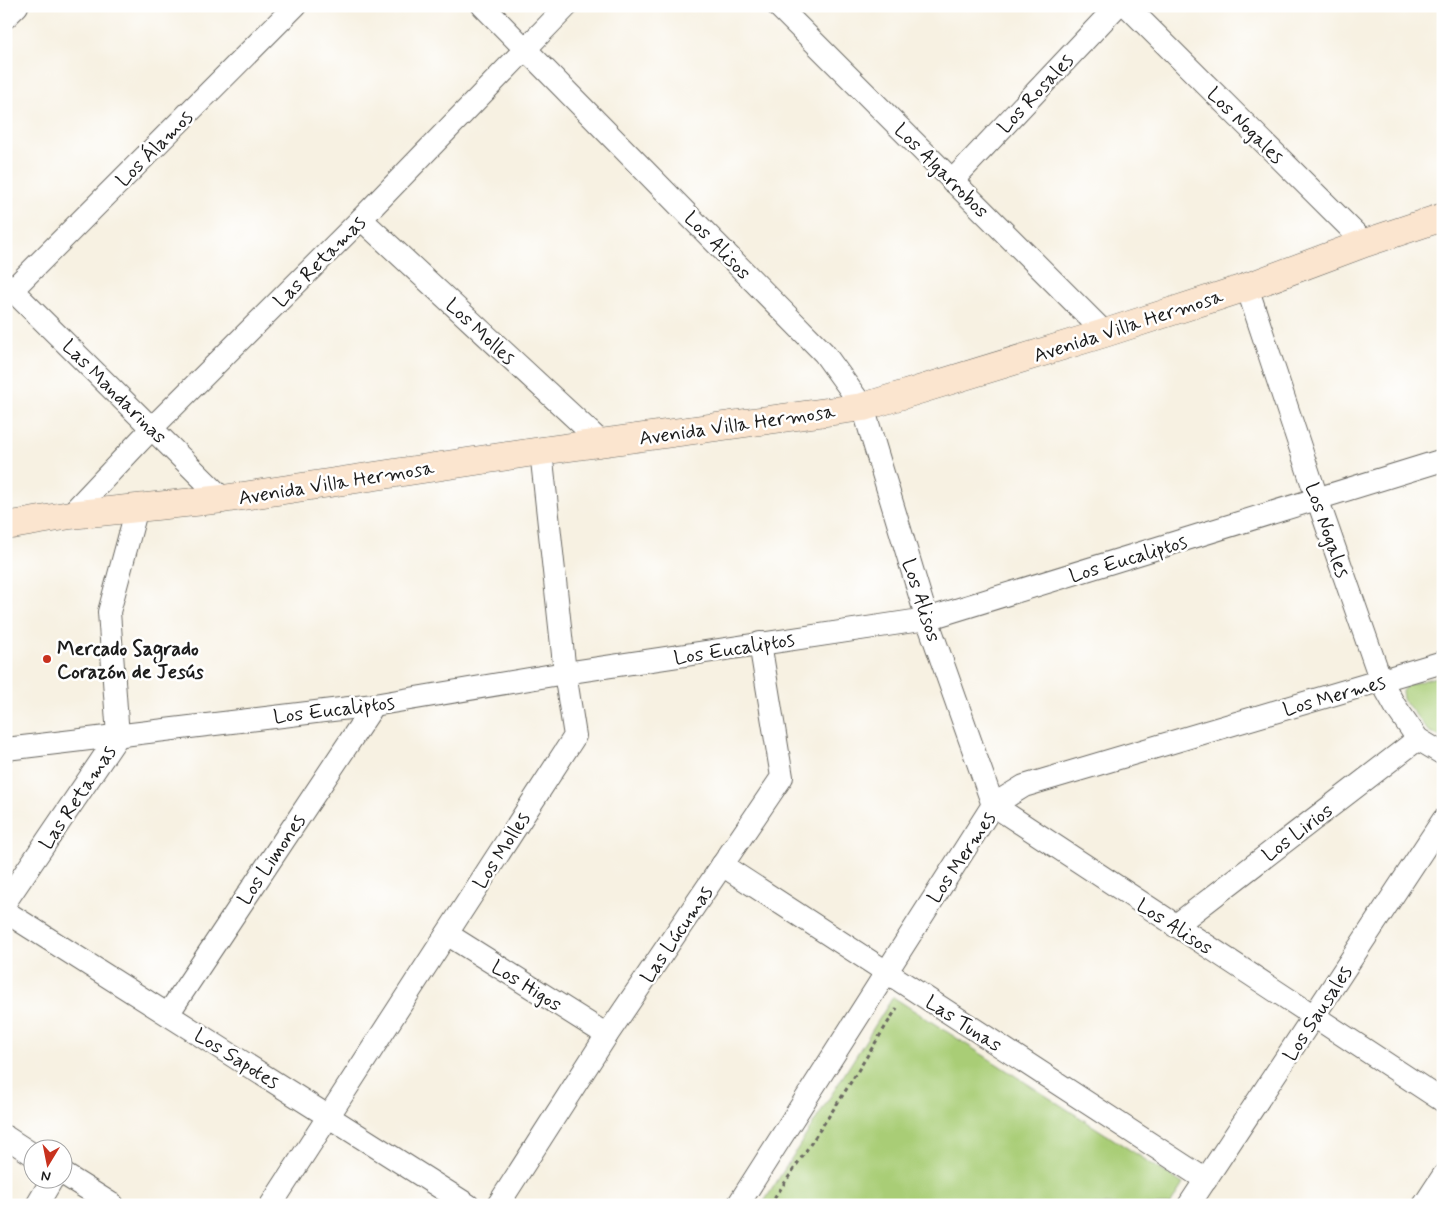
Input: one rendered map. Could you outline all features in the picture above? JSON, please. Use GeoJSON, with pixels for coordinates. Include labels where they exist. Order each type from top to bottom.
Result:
{"type":"FeatureCollection","features":[{"type":"Feature","properties":{"kind":"main road","name":"Avenida Villa Hermosa"},"geometry":{"type":"LineString","coordinates":[[6,526],[70,515],[223,499],[540,451],[863,407],[1105,334],[1247,287],[1365,243],[1443,218]]}},
{"type":"Feature","properties":{"kind":"street"},"geometry":{"type":"LineString","coordinates":[[6,17],[17,6]]}},
{"type":"Feature","properties":{"kind":"street","name":"Los Álamos"},"geometry":{"type":"LineString","coordinates":[[9,287],[295,6]]}},
{"type":"Feature","properties":{"kind":"street","name":"Los Alisos"},"geometry":{"type":"LineString","coordinates":[[483,6],[824,353],[863,407],[927,619],[993,805],[1443,1101]]}},
{"type":"Feature","properties":{"kind":"street","name":"Las Retamas"},"geometry":{"type":"LineString","coordinates":[[70,515],[152,428],[361,220],[567,6]]}},
{"type":"Feature","properties":{"kind":"street","name":"Los Algarrobos"},"geometry":{"type":"LineString","coordinates":[[778,6],[1105,334]]}},
{"type":"Feature","properties":{"kind":"street","name":"Los Rosales"},"geometry":{"type":"LineString","coordinates":[[952,181],[1117,6]]}},
{"type":"Feature","properties":{"kind":"street","name":"Los Nogales"},"geometry":{"type":"LineString","coordinates":[[1126,6],[1365,243]]}},
{"type":"Feature","properties":{"kind":"street","name":"Los Molles"},"geometry":{"type":"LineString","coordinates":[[361,220],[602,443]]}},
{"type":"Feature","properties":{"kind":"street","name":"Las Mandarinas"},"geometry":{"type":"LineString","coordinates":[[9,287],[223,499]]}},
{"type":"Feature","properties":{"kind":"street","name":"Los Nogales"},"geometry":{"type":"LineString","coordinates":[[1247,287],[1317,498],[1381,681],[1418,739],[1443,754]]}},
{"type":"Feature","properties":{"kind":"street","name":"Los Molles"},"geometry":{"type":"LineString","coordinates":[[271,1205],[575,736],[565,673],[540,451]]}},
{"type":"Feature","properties":{"kind":"street","name":"Los Eucaliptos"},"geometry":{"type":"LineString","coordinates":[[6,749],[374,705],[565,673],[927,619],[1443,460]]}},
{"type":"Feature","properties":{"kind":"street","name":"Las Retamas"},"geometry":{"type":"LineString","coordinates":[[6,901],[118,736],[109,612],[137,508]]}},
{"type":"Feature","properties":{"kind":"street","name":"Las Lúcumas"},"geometry":{"type":"LineString","coordinates":[[498,1205],[608,1035],[782,777],[760,644]]}},
{"type":"Feature","properties":{"kind":"street","name":"Los Mermes"},"geometry":{"type":"LineString","coordinates":[[738,1205],[993,805],[1024,786],[1443,662]]}},
{"type":"Feature","properties":{"kind":"street","name":"Los Limones"},"geometry":{"type":"LineString","coordinates":[[168,1014],[374,705]]}},
{"type":"Feature","properties":{"kind":"street","name":"Los Lirios"},"geometry":{"type":"LineString","coordinates":[[1175,926],[1418,739]]}},
{"type":"Feature","properties":{"kind":"street","name":"Los Sausales"},"geometry":{"type":"LineString","coordinates":[[1189,1205],[1443,820]]}},
{"type":"Feature","properties":{"kind":"street","name":"Las Tunas"},"geometry":{"type":"LineString","coordinates":[[722,865],[1206,1180]]}},
{"type":"Feature","properties":{"kind":"street","name":"Los Sapotes"},"geometry":{"type":"LineString","coordinates":[[6,912],[468,1205]]}},
{"type":"Feature","properties":{"kind":"street","name":"Los Higos"},"geometry":{"type":"LineString","coordinates":[[447,934],[608,1035]]}},
{"type":"Feature","properties":{"kind":"street"},"geometry":{"type":"LineString","coordinates":[[6,1137],[22,1147]]}},
{"type":"Feature","properties":{"kind":"street"},"geometry":{"type":"LineString","coordinates":[[1424,1205],[1443,1176]]}},
{"type":"Feature","properties":{"kind":"street"},"geometry":{"type":"LineString","coordinates":[[72,1179],[113,1205]]}},
{"type":"Feature","properties":{"kind":"street"},"geometry":{"type":"LineString","coordinates":[[37,1205],[47,1188]]}},
{"type":"Feature","properties":{"kind":"path"},"geometry":{"type":"LineString","coordinates":[[770,1205],[841,1098],[900,1004]]}},
{"type":"Feature","properties":{"kind":"green space"},"geometry":{"type":"Polygon","coordinates":[[[1443,675],[1443,738],[1428,731],[1403,699],[1402,691],[1407,685],[1443,675]]]}},
{"type":"Feature","properties":{"kind":"green space"},"geometry":{"type":"Polygon","coordinates":[[[893,997],[1183,1184],[1170,1205],[762,1205],[893,997]]]}},
{"type":"Feature","properties":{"kind":"place","name":"Mercado Sagrado Corazón de Jesús"},"geometry":{"type":"Point","coordinates":[47,659]}}]}
